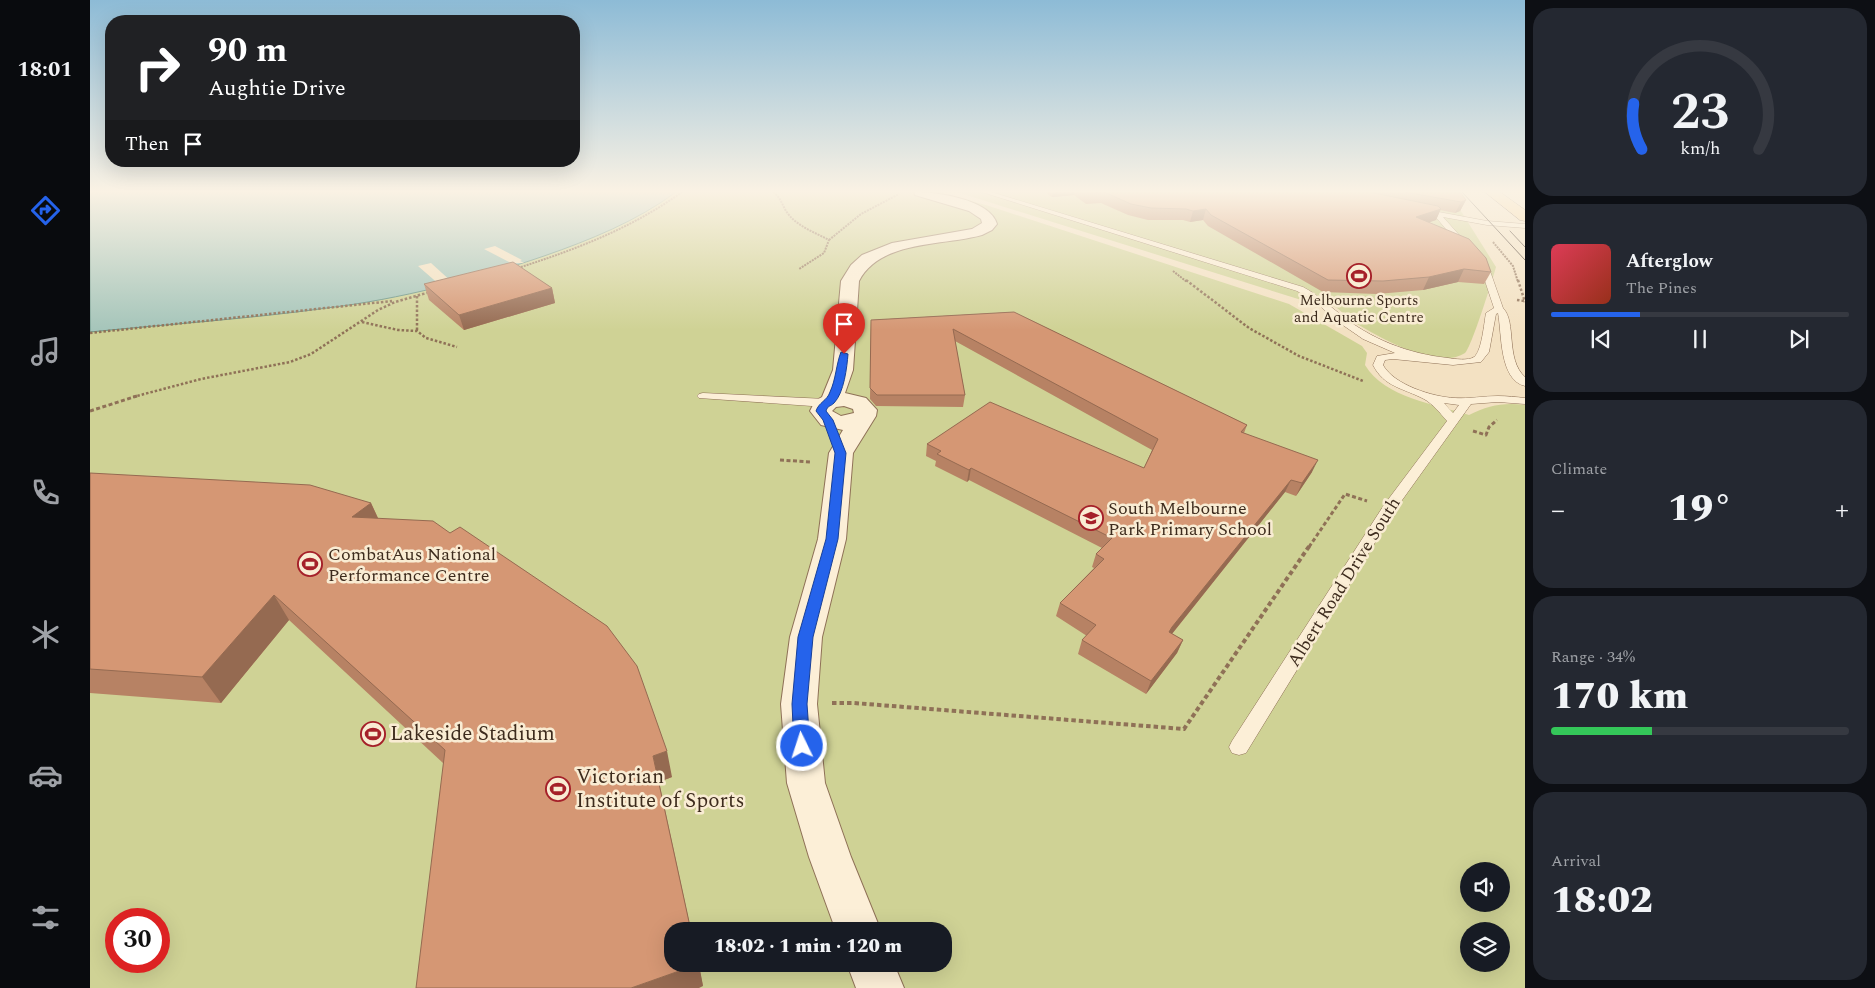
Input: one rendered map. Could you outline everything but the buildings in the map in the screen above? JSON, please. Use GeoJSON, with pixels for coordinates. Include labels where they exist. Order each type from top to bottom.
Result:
{"type":"FeatureCollection","features":[{"type":"Feature","properties":{"kind":"street"},"geometry":{"type":"LineString","coordinates":[[841,453],[827,409],[842,370],[850,281],[853,271],[858,264],[873,254],[947,238]]}},
{"type":"Feature","properties":{"kind":"street"},"geometry":{"type":"LineString","coordinates":[[842,370],[862,412]]}},
{"type":"Feature","properties":{"kind":"street"},"geometry":{"type":"LineString","coordinates":[[827,409],[845,399],[862,412]]}},
{"type":"Feature","properties":{"kind":"street"},"geometry":{"type":"LineString","coordinates":[[855,922],[830,857],[806,783],[799,704],[806,637],[832,539],[841,453],[862,412]]}},
{"type":"Feature","properties":{"kind":"street"},"geometry":{"type":"LineString","coordinates":[[873,972],[880,988]]}},
{"type":"Feature","properties":{"kind":"lane"},"geometry":{"type":"LineString","coordinates":[[1135,238],[1300,289],[1319,300],[1337,317],[1367,337],[1416,358]]}},
{"type":"Feature","properties":{"kind":"lane"},"geometry":{"type":"LineString","coordinates":[[1460,238],[1486,268],[1499,310],[1503,313],[1512,372],[1525,383]]}},
{"type":"Feature","properties":{"kind":"lane"},"geometry":{"type":"LineString","coordinates":[[1367,337],[1366,343],[1382,358],[1400,356],[1450,363],[1477,360],[1484,352],[1491,313],[1499,310]]}},
{"type":"Feature","properties":{"kind":"lane"},"geometry":{"type":"LineString","coordinates":[[1382,358],[1378,365],[1380,371],[1387,377],[1410,391],[1429,398],[1466,402],[1498,399],[1525,401]]}},
{"type":"Feature","properties":{"kind":"lane"},"geometry":{"type":"LineString","coordinates":[[703,396],[773,400],[827,409]]}},
{"type":"Feature","properties":{"kind":"lane"},"geometry":{"type":"LineString","coordinates":[[1429,398],[1453,420]]}},
{"type":"Feature","properties":{"kind":"lane","name":"Albert Road Drive South"},"geometry":{"type":"LineString","coordinates":[[1239,747],[1389,508],[1452,425],[1453,420],[1465,409],[1466,402]]}},
{"type":"Feature","properties":{"kind":"path"},"geometry":{"type":"LineString","coordinates":[[517,268],[601,238]]}},
{"type":"Feature","properties":{"kind":"path"},"geometry":{"type":"LineString","coordinates":[[799,269],[824,253],[829,240],[826,238]]}},
{"type":"Feature","properties":{"kind":"path"},"geometry":{"type":"LineString","coordinates":[[1491,238],[1513,266],[1525,303]]}},
{"type":"Feature","properties":{"kind":"path"},"geometry":{"type":"LineString","coordinates":[[1172,270],[1249,328],[1299,356],[1364,382],[1410,391]]}},
{"type":"Feature","properties":{"kind":"path"},"geometry":{"type":"LineString","coordinates":[[90,411],[150,392],[201,379],[290,362],[311,354],[361,321],[395,302],[434,291]]}},
{"type":"Feature","properties":{"kind":"path"},"geometry":{"type":"LineString","coordinates":[[417,296],[417,331]]}},
{"type":"Feature","properties":{"kind":"path"},"geometry":{"type":"LineString","coordinates":[[90,334],[321,310],[380,301],[395,302]]}},
{"type":"Feature","properties":{"kind":"path"},"geometry":{"type":"LineString","coordinates":[[361,321],[398,330],[417,331],[426,338],[458,347]]}},
{"type":"Feature","properties":{"kind":"path"},"geometry":{"type":"LineString","coordinates":[[799,704],[854,703],[1184,729],[1345,494],[1389,508]]}},
{"type":"Feature","properties":{"kind":"green space"},"geometry":{"type":"Polygon","coordinates":[[[90,238],[1087,238],[1289,304],[1362,346],[1367,353],[1365,365],[1374,376],[1385,385],[1412,398],[1469,415],[1497,405],[1525,405],[1525,988],[90,988],[90,238]]]}},
{"type":"Feature","properties":{"kind":"green space"},"geometry":{"type":"Polygon","coordinates":[[[1104,238],[1478,238],[1496,267],[1482,313],[1468,349],[1465,353],[1454,357],[1442,358],[1413,352],[1386,340],[1354,322],[1331,305],[1311,303],[1104,238]]]}},
{"type":"Feature","properties":{"kind":"water"},"geometry":{"type":"Polygon","coordinates":[[[90,238],[591,238],[518,265],[464,281],[409,294],[298,312],[90,332],[90,238]]]}},
{"type":"Feature","properties":{"kind":"pier"},"geometry":{"type":"Polygon","coordinates":[[[495,246],[522,260],[520,261],[524,263],[511,263],[484,249],[495,246]]]}},
{"type":"Feature","properties":{"kind":"pier"},"geometry":{"type":"Polygon","coordinates":[[[431,263],[453,283],[441,286],[418,266],[431,263]]]}},
{"type":"Feature","properties":{"kind":"tram line"},"geometry":{"type":"LineString","coordinates":[[1505,238],[1525,260]]}},
{"type":"Feature","properties":{"kind":"tram line"},"geometry":{"type":"LineString","coordinates":[[1517,238],[1525,247]]}},
{"type":"Feature","properties":{"kind":"place","name":"Melbourne Sports and Aquatic Centre"},"geometry":{"type":"Point","coordinates":[1359,276]}},
{"type":"Feature","properties":{"kind":"place","name":"South Melbourne Park Primary School"},"geometry":{"type":"Point","coordinates":[1091,518]}},
{"type":"Feature","properties":{"kind":"place","name":"CombatAus National Performance Centre"},"geometry":{"type":"Point","coordinates":[310,564]}},
{"type":"Feature","properties":{"kind":"place","name":"Lakeside Stadium"},"geometry":{"type":"Point","coordinates":[373,734]}},
{"type":"Feature","properties":{"kind":"place","name":"Victorian Institute of Sports"},"geometry":{"type":"Point","coordinates":[558,789]}},
{"type":"Feature","properties":{"kind":"route"},"geometry":{"type":"LineString","coordinates":[[802,746],[799,704],[800,676],[806,637],[832,539],[841,453],[828,420],[820,411],[823,405],[831,401],[835,392],[842,370],[844,354]]}}]}
